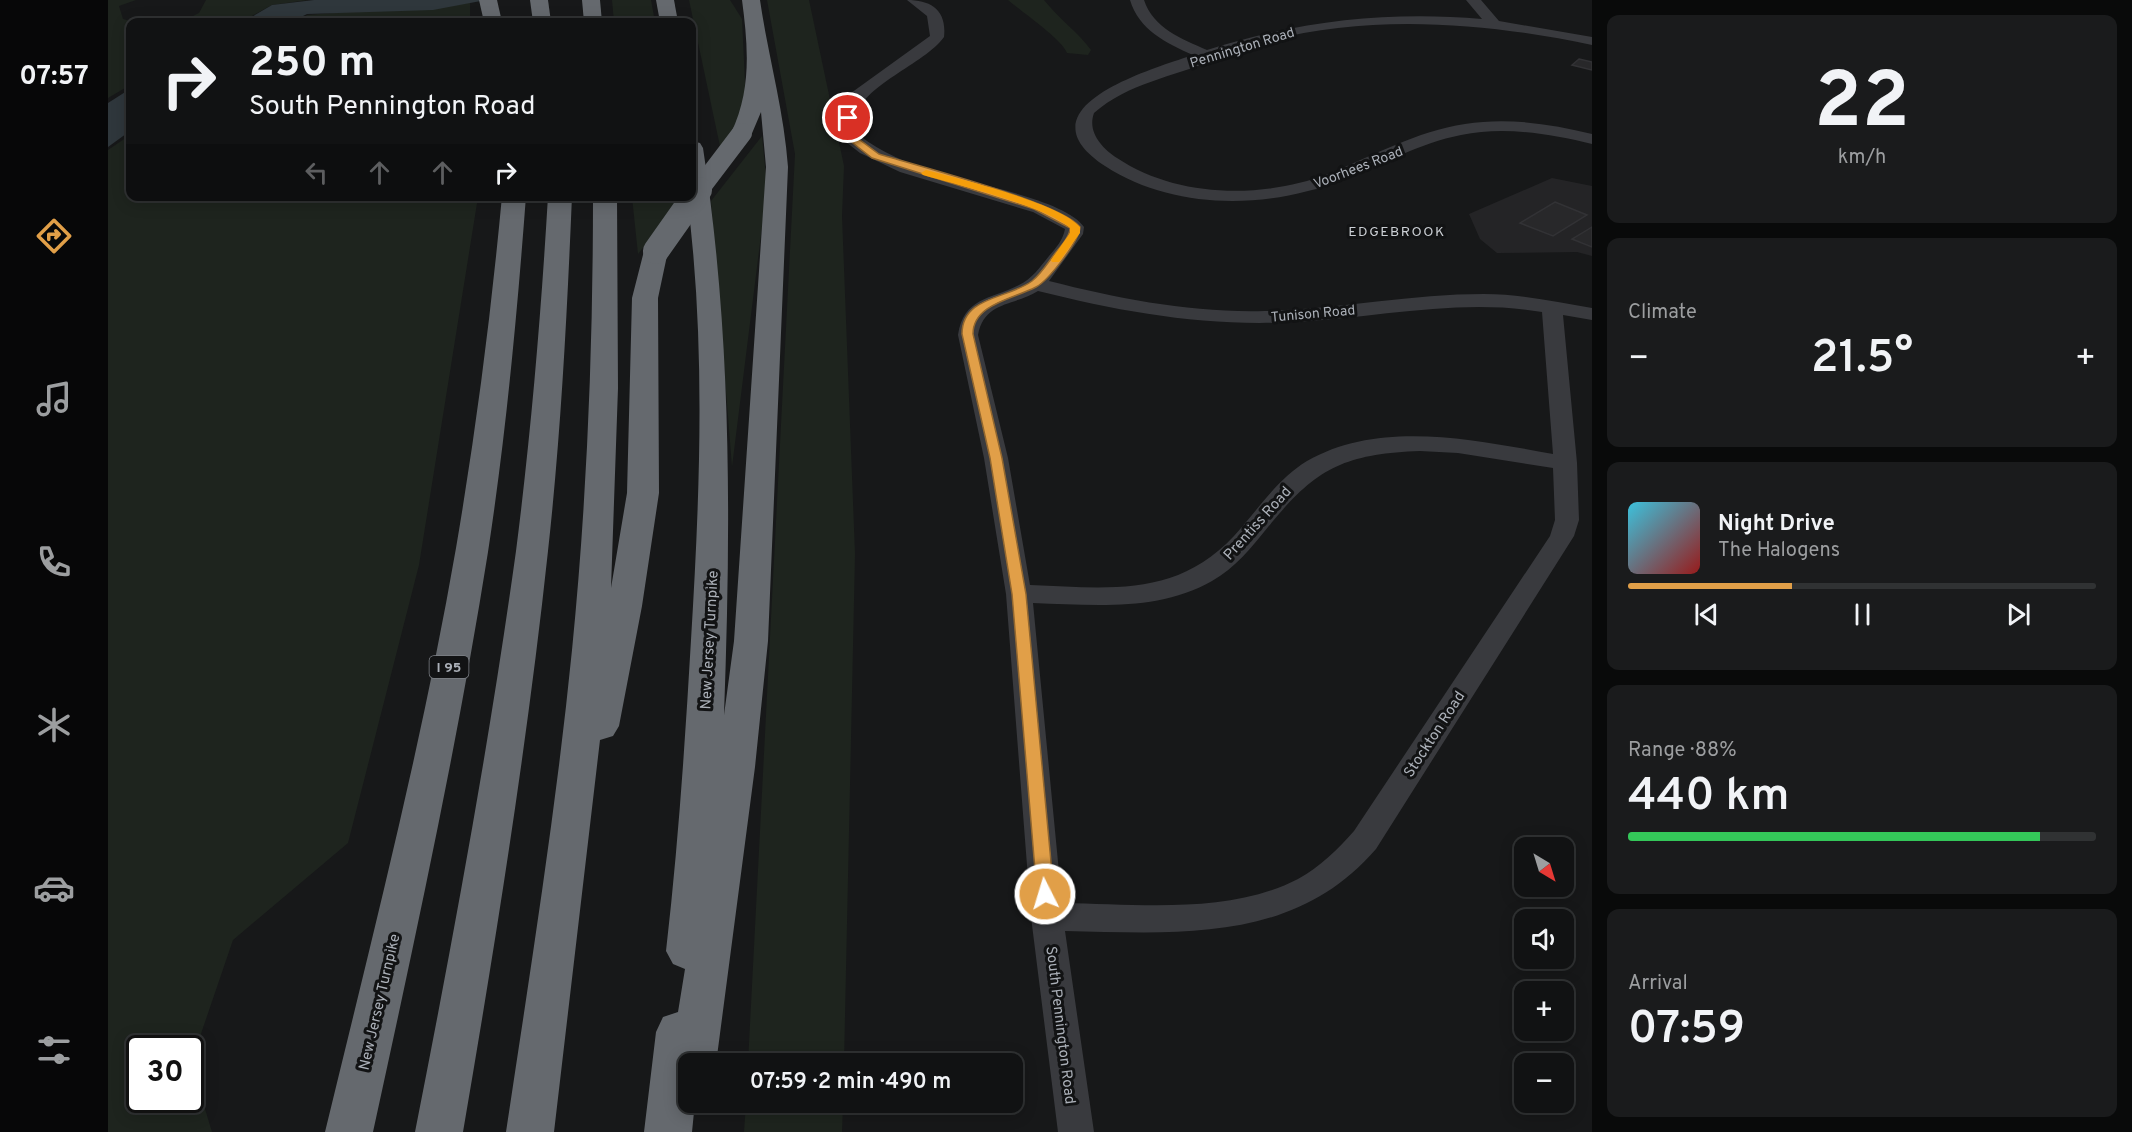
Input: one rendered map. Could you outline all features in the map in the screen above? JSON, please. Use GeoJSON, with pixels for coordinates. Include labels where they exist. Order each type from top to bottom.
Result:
{"type":"FeatureCollection","features":[{"type":"Feature","properties":{"kind":"highway"},"geometry":{"type":"LineString","coordinates":[[591,0],[592,18]]}},
{"type":"Feature","properties":{"kind":"highway"},"geometry":{"type":"LineString","coordinates":[[665,0],[668,18]]}},
{"type":"Feature","properties":{"kind":"highway"},"geometry":{"type":"LineString","coordinates":[[696,194],[742,133],[751,117],[757,93],[752,0]]}},
{"type":"Feature","properties":{"kind":"highway"},"geometry":{"type":"LineString","coordinates":[[695,1053],[736,767],[752,620],[777,167],[769,93],[755,34]]}},
{"type":"Feature","properties":{"kind":"highway","name":"New Jersey Turnpike"},"geometry":{"type":"LineString","coordinates":[[668,1132],[692,915],[713,562],[712,341],[696,182]]}},
{"type":"Feature","properties":{"kind":"highway","name":"New Jersey Turnpike"},"geometry":{"type":"LineString","coordinates":[[349,1132],[408,870],[464,587],[500,352],[514,201]]}},
{"type":"Feature","properties":{"kind":"highway"},"geometry":{"type":"LineString","coordinates":[[439,1132],[475,938],[528,584],[553,348],[560,201]]}},
{"type":"Feature","properties":{"kind":"highway"},"geometry":{"type":"LineString","coordinates":[[530,1132],[581,741],[595,580],[606,345],[605,201]]}},
{"type":"Feature","properties":{"kind":"highway"},"geometry":{"type":"LineString","coordinates":[[557,933],[637,541],[644,457],[645,298],[648,273],[656,251],[691,201]]}},
{"type":"Feature","properties":{"kind":"highway"},"geometry":{"type":"LineString","coordinates":[[683,1132],[685,1113]]}},
{"type":"Feature","properties":{"kind":"street","name":"South Pennington Road"},"geometry":{"type":"LineString","coordinates":[[914,0],[931,11],[938,20],[937,37],[927,47],[856,96],[848,118],[852,138],[876,156],[1037,207],[1068,220],[1075,227],[1075,233],[1035,284],[991,302],[976,312],[968,322],[968,334],[996,458],[1019,594],[1047,917],[1076,1132]]}},
{"type":"Feature","properties":{"kind":"street"},"geometry":{"type":"LineString","coordinates":[[1137,0],[1143,14],[1165,35],[1209,56]]}},
{"type":"Feature","properties":{"kind":"street"},"geometry":{"type":"LineString","coordinates":[[1473,0],[1495,25]]}},
{"type":"Feature","properties":{"kind":"street","name":"Pennington Road"},"geometry":{"type":"LineString","coordinates":[[1125,170],[1105,158],[1084,133],[1083,119],[1088,110],[1116,91],[1209,56],[1278,34],[1335,25],[1407,21],[1495,25],[1592,41]]}},
{"type":"Feature","properties":{"kind":"street","name":"Voorhees Road"},"geometry":{"type":"LineString","coordinates":[[1125,170],[1182,190],[1244,195],[1317,184],[1447,133],[1477,128],[1533,128],[1592,139]]}},
{"type":"Feature","properties":{"kind":"street","name":"Tunison Road"},"geometry":{"type":"LineString","coordinates":[[1035,284],[1134,307],[1233,318],[1287,316],[1454,301],[1514,301],[1592,314]]}},
{"type":"Feature","properties":{"kind":"street","name":"Stockton Road"},"geometry":{"type":"LineString","coordinates":[[1047,917],[1216,916],[1266,906],[1307,888],[1339,868],[1365,840],[1562,536],[1567,519],[1565,464],[1552,306]]}},
{"type":"Feature","properties":{"kind":"street","name":"Prentiss Road"},"geometry":{"type":"LineString","coordinates":[[1019,594],[1130,596],[1161,592],[1191,582],[1230,555],[1289,487],[1307,472],[1362,449],[1394,444],[1437,444],[1565,464]]}},
{"type":"Feature","properties":{"kind":"shaded area"},"geometry":{"type":"Polygon","coordinates":[[[108,0],[136,0],[119,6],[123,19],[126,20],[126,87],[108,98],[108,0]]]}},
{"type":"Feature","properties":{"kind":"shaded area"},"geometry":{"type":"Polygon","coordinates":[[[206,0],[308,0],[272,5],[248,18],[189,18],[199,13],[206,0]]]}},
{"type":"Feature","properties":{"kind":"shaded area"},"geometry":{"type":"Polygon","coordinates":[[[314,0],[486,0],[433,10],[307,14],[299,18],[250,18],[272,5],[314,0]]]}},
{"type":"Feature","properties":{"kind":"shaded area"},"geometry":{"type":"Polygon","coordinates":[[[612,0],[651,0],[654,18],[614,18],[612,0]]]}},
{"type":"Feature","properties":{"kind":"shaded area"},"geometry":{"type":"Polygon","coordinates":[[[689,0],[730,0],[742,19],[746,104],[721,151],[696,33],[696,18],[693,18],[689,0]]]}},
{"type":"Feature","properties":{"kind":"shaded area"},"geometry":{"type":"Polygon","coordinates":[[[767,0],[809,0],[844,166],[842,216],[855,554],[844,1053],[749,1053],[795,154],[767,0]]]}},
{"type":"Feature","properties":{"kind":"shaded area"},"geometry":{"type":"Polygon","coordinates":[[[1008,0],[1044,0],[1086,43],[1091,50],[1088,55],[1067,53],[1058,40],[1008,0]]]}},
{"type":"Feature","properties":{"kind":"shaded area"},"geometry":{"type":"Polygon","coordinates":[[[470,2],[470,18],[303,18],[307,15],[470,2]]]}},
{"type":"Feature","properties":{"kind":"shaded area"},"geometry":{"type":"Polygon","coordinates":[[[126,92],[126,134],[108,147],[108,103],[126,92]]]}},
{"type":"Feature","properties":{"kind":"shaded area"},"geometry":{"type":"Polygon","coordinates":[[[762,136],[767,187],[732,467],[711,201],[762,136]]]}},
{"type":"Feature","properties":{"kind":"shaded area"},"geometry":{"type":"Polygon","coordinates":[[[126,138],[126,201],[477,201],[419,565],[348,843],[233,940],[201,1035],[126,1035],[126,1113],[204,1113],[204,1106],[212,1132],[108,1132],[108,150],[126,138]]]}},
{"type":"Feature","properties":{"kind":"shaded area"},"geometry":{"type":"Polygon","coordinates":[[[1552,178],[1592,186],[1592,256],[1577,252],[1497,253],[1480,239],[1469,214],[1552,178]]]}},
{"type":"Feature","properties":{"kind":"shaded area"},"geometry":{"type":"Polygon","coordinates":[[[632,201],[680,201],[638,254],[632,201]]]}},
{"type":"Feature","properties":{"kind":"shaded area"},"geometry":{"type":"Polygon","coordinates":[[[745,1113],[843,1113],[842,1132],[744,1132],[745,1113]]]}},
{"type":"Feature","properties":{"kind":"building"},"geometry":{"type":"Polygon","coordinates":[[[1579,59],[1592,62],[1592,70],[1572,65],[1579,59]]]}},
{"type":"Feature","properties":{"kind":"building"},"geometry":{"type":"Polygon","coordinates":[[[1555,202],[1587,215],[1553,236],[1520,223],[1555,202]]]}},
{"type":"Feature","properties":{"kind":"building"},"geometry":{"type":"Polygon","coordinates":[[[1592,227],[1592,247],[1572,239],[1592,227]]]}},
{"type":"Feature","properties":{"kind":"slow traffic"},"geometry":{"type":"LineString","coordinates":[[926,173],[1037,207],[1068,220],[1075,227],[1075,233],[1056,260]]}},
{"type":"Feature","properties":{"kind":"district","name":"EDGEBROOK"},"geometry":{"type":"Point","coordinates":[1397,231]}},
{"type":"Feature","properties":{"kind":"route"},"geometry":{"type":"LineString","coordinates":[[848,118],[852,138],[876,156],[1037,207],[1068,220],[1075,227],[1075,233],[1064,249],[1035,284],[1017,294],[991,302],[976,312],[968,322],[968,334],[996,458],[1019,594],[1045,894]]}}]}
